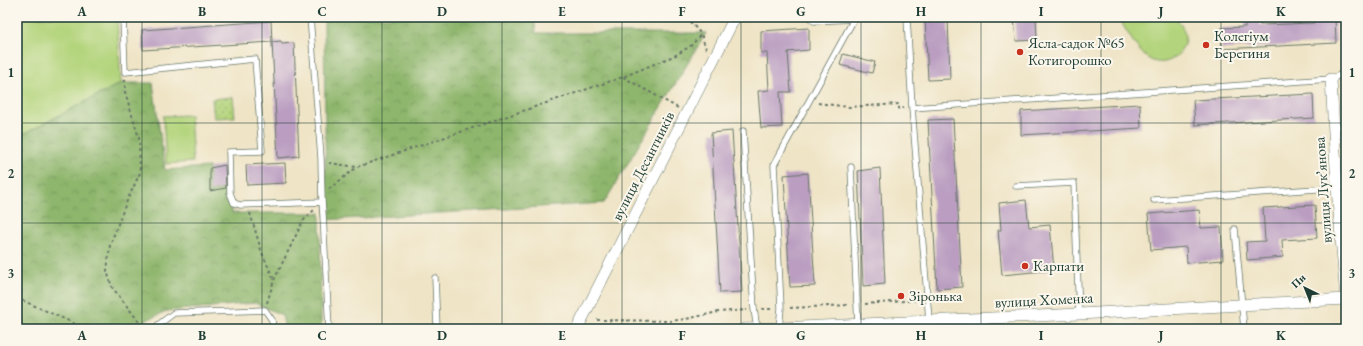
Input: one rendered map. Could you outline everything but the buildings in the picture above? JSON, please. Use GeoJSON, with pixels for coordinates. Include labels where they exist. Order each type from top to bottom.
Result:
{"type":"FeatureCollection","features":[{"type":"Feature","properties":{"kind":"street","name":"вулиця Десантників"},"geometry":{"type":"LineString","coordinates":[[577,329],[735,17]]}},
{"type":"Feature","properties":{"kind":"street","name":"вулиця Лукʼянова"},"geometry":{"type":"LineString","coordinates":[[1331,78],[1341,187],[1346,299]]}},
{"type":"Feature","properties":{"kind":"street","name":"вулиця Хоменка"},"geometry":{"type":"LineString","coordinates":[[744,329],[844,327],[858,324],[929,320],[944,324],[1079,314],[1346,299]]}},
{"type":"Feature","properties":{"kind":"lane"},"geometry":{"type":"LineString","coordinates":[[123,17],[125,72],[255,59],[262,151],[229,152],[231,198],[234,203],[240,205],[322,202]]}},
{"type":"Feature","properties":{"kind":"lane"},"geometry":{"type":"LineString","coordinates":[[310,17],[321,158],[328,329]]}},
{"type":"Feature","properties":{"kind":"lane"},"geometry":{"type":"LineString","coordinates":[[809,17],[814,21],[854,18]]}},
{"type":"Feature","properties":{"kind":"lane"},"geometry":{"type":"LineString","coordinates":[[907,17],[912,108],[929,320]]}},
{"type":"Feature","properties":{"kind":"lane"},"geometry":{"type":"LineString","coordinates":[[1345,17],[1346,53]]}},
{"type":"Feature","properties":{"kind":"lane"},"geometry":{"type":"LineString","coordinates":[[779,328],[781,308],[774,165],[854,18]]}},
{"type":"Feature","properties":{"kind":"lane"},"geometry":{"type":"LineString","coordinates":[[912,108],[1331,78],[1342,74],[1346,65]]}},
{"type":"Feature","properties":{"kind":"lane"},"geometry":{"type":"LineString","coordinates":[[743,130],[754,309],[757,329]]}},
{"type":"Feature","properties":{"kind":"lane"},"geometry":{"type":"LineString","coordinates":[[851,167],[858,324]]}},
{"type":"Feature","properties":{"kind":"lane"},"geometry":{"type":"LineString","coordinates":[[1016,186],[1074,183],[1079,314]]}},
{"type":"Feature","properties":{"kind":"lane"},"geometry":{"type":"LineString","coordinates":[[1154,200],[1341,187]]}},
{"type":"Feature","properties":{"kind":"lane"},"geometry":{"type":"LineString","coordinates":[[1235,229],[1244,329]]}},
{"type":"Feature","properties":{"kind":"lane"},"geometry":{"type":"LineString","coordinates":[[435,278],[437,329]]}},
{"type":"Feature","properties":{"kind":"lane"},"geometry":{"type":"LineString","coordinates":[[157,329],[158,325],[174,313],[265,310],[272,320],[273,329]]}},
{"type":"Feature","properties":{"kind":"path"},"geometry":{"type":"LineString","coordinates":[[686,17],[701,34],[711,64]]}},
{"type":"Feature","properties":{"kind":"path"},"geometry":{"type":"LineString","coordinates":[[265,310],[274,280],[303,221],[322,202],[329,190],[357,167],[623,77],[676,55],[692,45],[701,34]]}},
{"type":"Feature","properties":{"kind":"path"},"geometry":{"type":"LineString","coordinates":[[125,72],[124,92],[139,138],[140,173],[110,245],[107,271],[112,287],[140,324],[141,329]]}},
{"type":"Feature","properties":{"kind":"path"},"geometry":{"type":"LineString","coordinates":[[623,77],[687,113]]}},
{"type":"Feature","properties":{"kind":"path"},"geometry":{"type":"LineString","coordinates":[[809,102],[849,107],[899,104],[899,108],[912,108]]}},
{"type":"Feature","properties":{"kind":"path"},"geometry":{"type":"LineString","coordinates":[[321,158],[330,163],[357,167]]}},
{"type":"Feature","properties":{"kind":"path"},"geometry":{"type":"LineString","coordinates":[[247,204],[262,253],[274,280]]}},
{"type":"Feature","properties":{"kind":"path"},"geometry":{"type":"LineString","coordinates":[[17,298],[87,329]]}},
{"type":"Feature","properties":{"kind":"green space"},"geometry":{"type":"Polygon","coordinates":[[[17,17],[117,17],[121,83],[20,136],[17,139],[17,17]]]}},
{"type":"Feature","properties":{"kind":"green space"},"geometry":{"type":"Polygon","coordinates":[[[324,17],[534,17],[536,33],[706,33],[604,203],[326,220],[324,17]]]}},
{"type":"Feature","properties":{"kind":"green space"},"geometry":{"type":"Polygon","coordinates":[[[1118,17],[1176,17],[1183,28],[1185,36],[1182,49],[1168,61],[1155,62],[1149,59],[1136,46],[1118,17]]]}},
{"type":"Feature","properties":{"kind":"green space"},"geometry":{"type":"Polygon","coordinates":[[[121,83],[153,83],[165,170],[209,167],[209,192],[228,188],[232,213],[320,213],[321,329],[285,329],[282,315],[255,303],[167,311],[140,323],[141,329],[17,329],[17,139],[20,136],[121,83]]]}},
{"type":"Feature","properties":{"kind":"green space"},"geometry":{"type":"Polygon","coordinates":[[[233,97],[235,117],[214,118],[212,99],[233,97]]]}},
{"type":"Feature","properties":{"kind":"green space"},"geometry":{"type":"Polygon","coordinates":[[[190,115],[193,162],[166,164],[163,116],[190,115]]]}},
{"type":"Feature","properties":{"kind":"place","name":"Колегіум Берегиня"},"geometry":{"type":"Point","coordinates":[1206,45]}},
{"type":"Feature","properties":{"kind":"place","name":"Ясла-садок №65 Котигорошко"},"geometry":{"type":"Point","coordinates":[1020,52]}},
{"type":"Feature","properties":{"kind":"place","name":"Карпати"},"geometry":{"type":"Point","coordinates":[1025,266]}},
{"type":"Feature","properties":{"kind":"place","name":"Зіронька"},"geometry":{"type":"Point","coordinates":[901,296]}}]}
